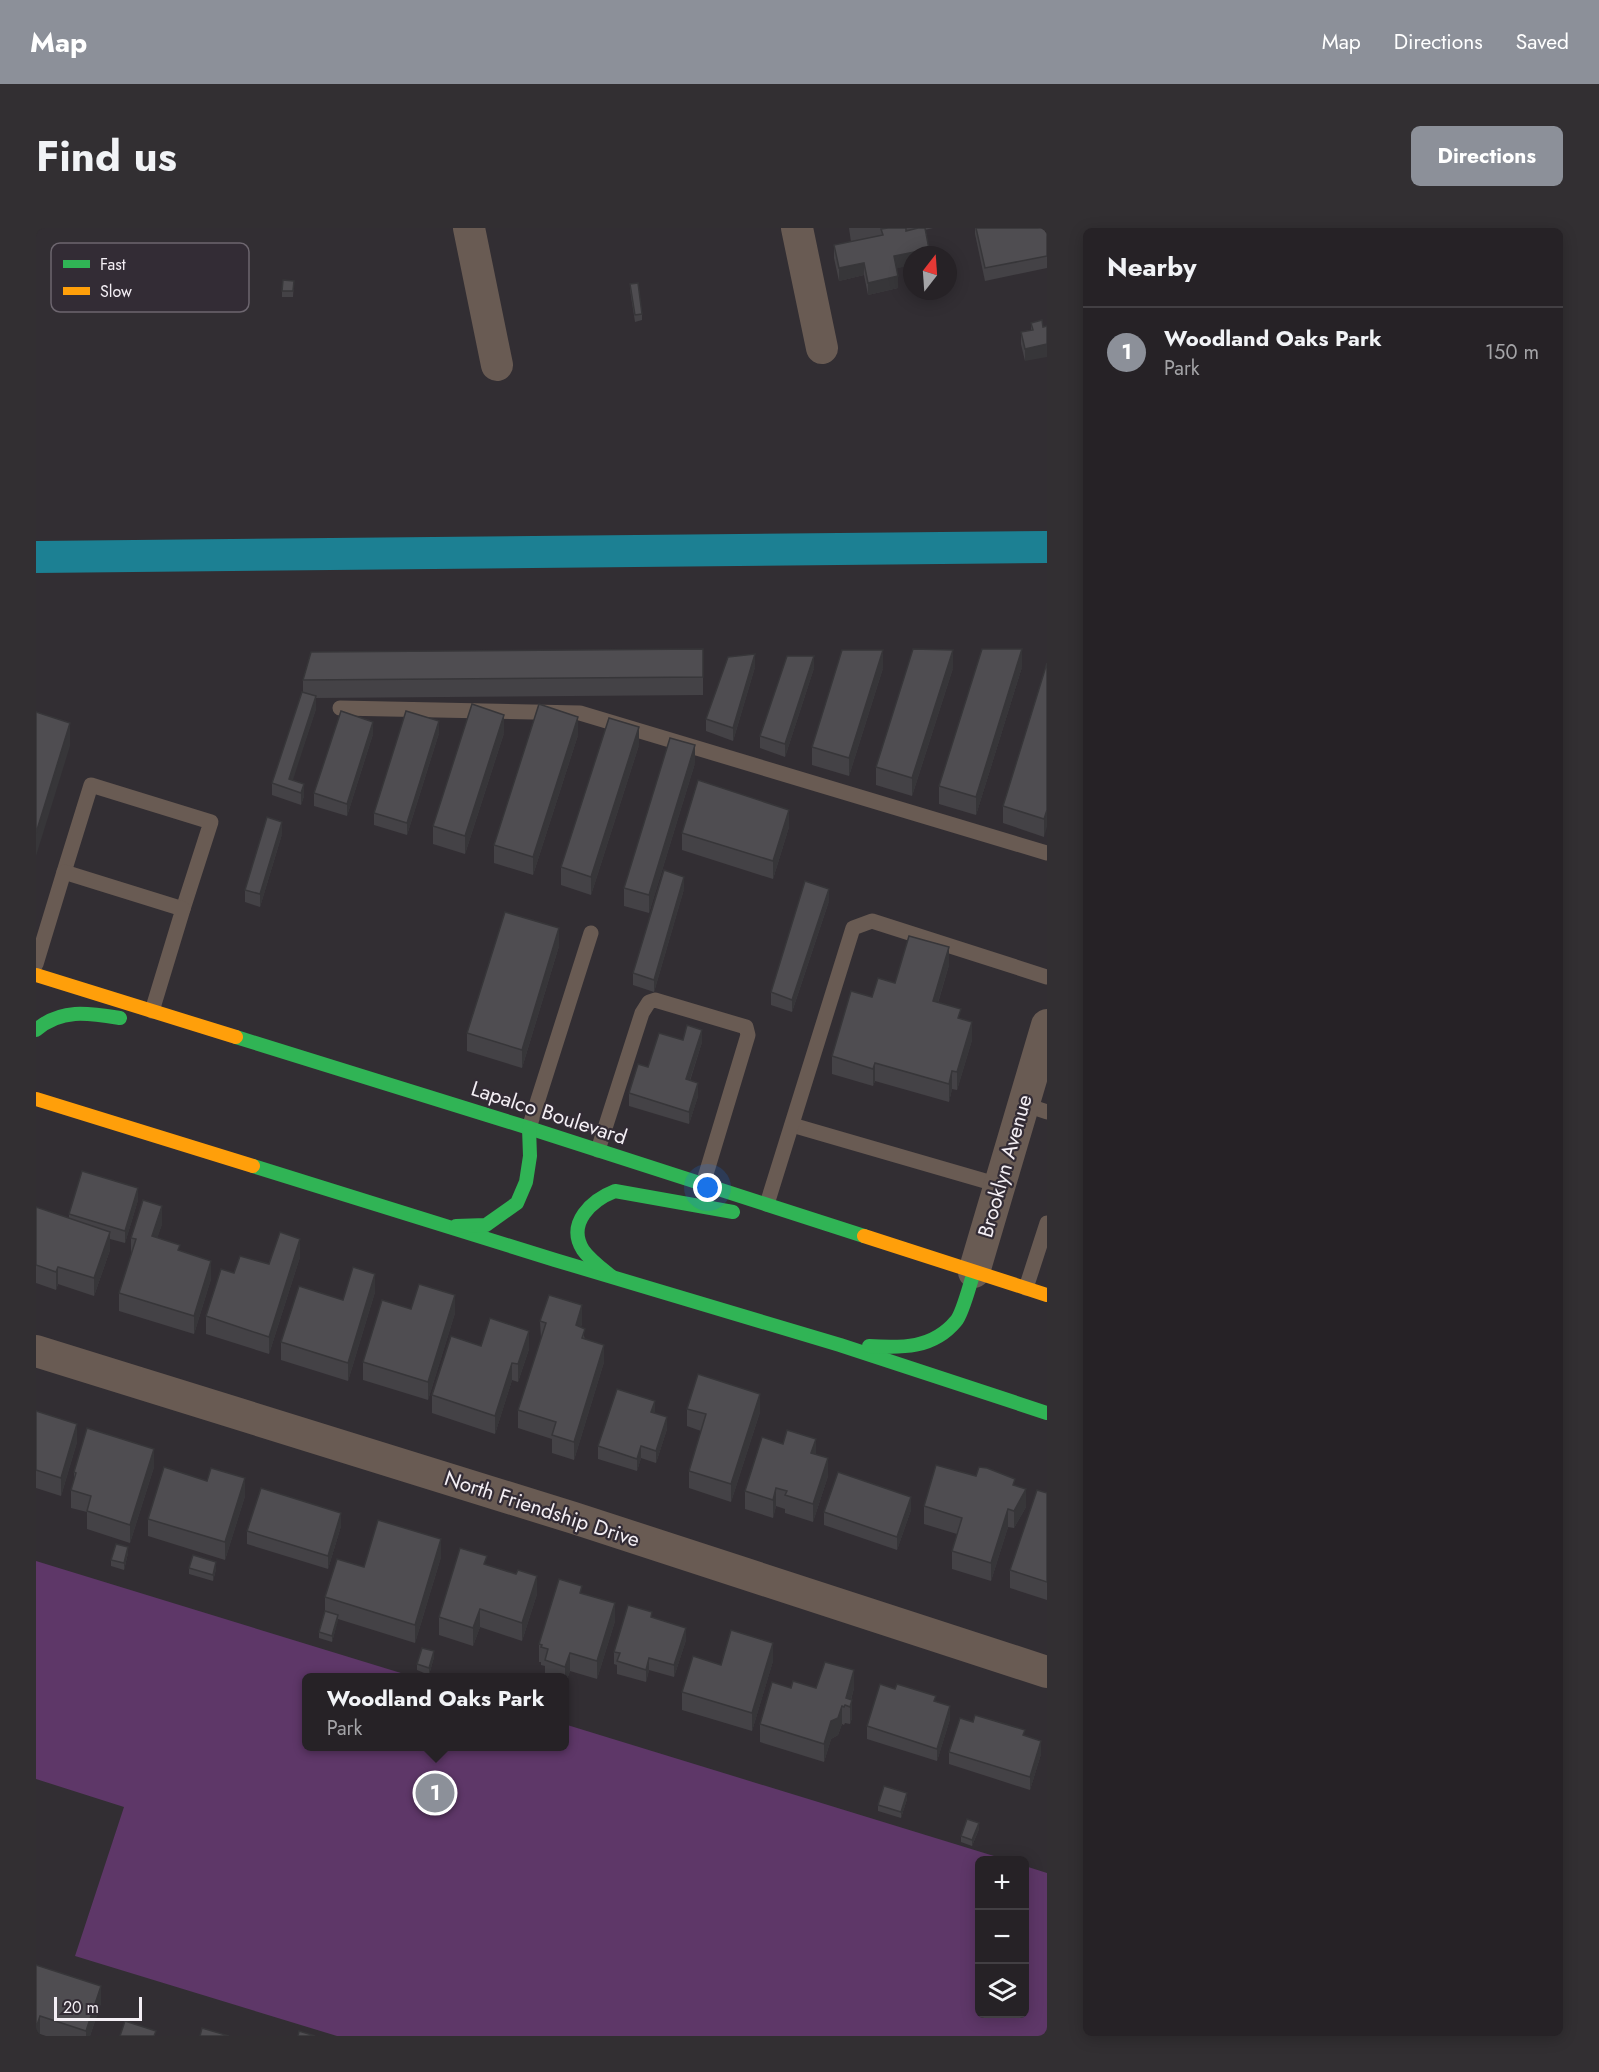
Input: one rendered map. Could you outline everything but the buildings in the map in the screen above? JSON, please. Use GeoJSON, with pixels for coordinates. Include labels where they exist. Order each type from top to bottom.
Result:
{"type":"FeatureCollection","features":[{"type":"Feature","properties":{"kind":"main road","name":"Lapalco Boulevard"},"geometry":{"type":"LineString","coordinates":[[36,975],[530,1128],[1047,1295]]}},
{"type":"Feature","properties":{"kind":"main road"},"geometry":{"type":"LineString","coordinates":[[36,1030],[40,1025],[56,1017],[77,1011],[222,1033]]}},
{"type":"Feature","properties":{"kind":"main road"},"geometry":{"type":"LineString","coordinates":[[38,1096],[613,1278],[840,1345],[1047,1413]]}},
{"type":"Feature","properties":{"kind":"main road"},"geometry":{"type":"LineString","coordinates":[[448,1226],[486,1225],[517,1203],[526,1182],[530,1156],[530,1128]]}},
{"type":"Feature","properties":{"kind":"main road"},"geometry":{"type":"LineString","coordinates":[[613,1278],[586,1254],[579,1244],[578,1231],[581,1216],[592,1203],[606,1194],[615,1191],[706,1206],[750,1217]]}},
{"type":"Feature","properties":{"kind":"main road"},"geometry":{"type":"LineString","coordinates":[[784,1225],[856,1233]]}},
{"type":"Feature","properties":{"kind":"main road"},"geometry":{"type":"LineString","coordinates":[[840,1345],[904,1348],[934,1339],[957,1320],[974,1272]]}},
{"type":"Feature","properties":{"kind":"street"},"geometry":{"type":"LineString","coordinates":[[469,228],[497,365]]}},
{"type":"Feature","properties":{"kind":"street"},"geometry":{"type":"LineString","coordinates":[[797,228],[822,348]]}},
{"type":"Feature","properties":{"kind":"street","name":"Brooklyn Avenue"},"geometry":{"type":"LineString","coordinates":[[974,1272],[999,1185],[1035,1108],[1047,1025]]}},
{"type":"Feature","properties":{"kind":"street","name":"North Friendship Drive"},"geometry":{"type":"LineString","coordinates":[[36,1351],[574,1518],[1047,1672]]}},
{"type":"Feature","properties":{"kind":"lane"},"geometry":{"type":"LineString","coordinates":[[340,708],[580,713],[1047,853]]}},
{"type":"Feature","properties":{"kind":"lane"},"geometry":{"type":"LineString","coordinates":[[36,964],[92,785],[211,822],[152,1011]]}},
{"type":"Feature","properties":{"kind":"lane"},"geometry":{"type":"LineString","coordinates":[[64,872],[183,909]]}},
{"type":"Feature","properties":{"kind":"lane"},"geometry":{"type":"LineString","coordinates":[[767,1204],[853,928],[872,921],[1047,977]]}},
{"type":"Feature","properties":{"kind":"lane"},"geometry":{"type":"LineString","coordinates":[[530,1128],[591,933]]}},
{"type":"Feature","properties":{"kind":"lane"},"geometry":{"type":"LineString","coordinates":[[598,1150],[642,1013],[649,1002],[655,1000],[746,1027],[748,1035],[703,1184]]}},
{"type":"Feature","properties":{"kind":"lane"},"geometry":{"type":"LineString","coordinates":[[792,1125],[999,1185]]}},
{"type":"Feature","properties":{"kind":"lane"},"geometry":{"type":"LineString","coordinates":[[1026,1288],[1047,1222]]}},
{"type":"Feature","properties":{"kind":"shaded area"},"geometry":{"type":"Polygon","coordinates":[[[36,1561],[401,1673],[302,1673],[302,1751],[569,1751],[569,1726],[994,1856],[975,1856],[975,2018],[1029,2018],[1029,1867],[1047,1873],[1047,2036],[337,2036],[75,1956],[124,1807],[36,1779],[36,1561]]]}},
{"type":"Feature","properties":{"kind":"waterway"},"geometry":{"type":"LineString","coordinates":[[36,557],[1047,547]]}},
{"type":"Feature","properties":{"kind":"traffic: fast"},"geometry":{"type":"LineString","coordinates":[[36,1030],[55,1018],[65,1015],[86,1014],[120,1018]]}},
{"type":"Feature","properties":{"kind":"traffic: fast"},"geometry":{"type":"LineString","coordinates":[[236,1037],[864,1236]]}},
{"type":"Feature","properties":{"kind":"traffic: fast"},"geometry":{"type":"LineString","coordinates":[[456,1226],[486,1225],[517,1203],[526,1182],[530,1156],[529,1128]]}},
{"type":"Feature","properties":{"kind":"traffic: fast"},"geometry":{"type":"LineString","coordinates":[[253,1166],[555,1260],[840,1345],[1047,1413]]}},
{"type":"Feature","properties":{"kind":"traffic: fast"},"geometry":{"type":"LineString","coordinates":[[611,1276],[592,1261],[583,1250],[578,1231],[584,1214],[606,1195],[615,1191],[733,1212]]}},
{"type":"Feature","properties":{"kind":"traffic: fast"},"geometry":{"type":"LineString","coordinates":[[869,1346],[916,1345],[927,1342],[947,1330],[961,1312],[974,1272]]}},
{"type":"Feature","properties":{"kind":"traffic: slow"},"geometry":{"type":"LineString","coordinates":[[36,975],[236,1037]]}},
{"type":"Feature","properties":{"kind":"traffic: slow"},"geometry":{"type":"LineString","coordinates":[[36,1099],[253,1166]]}},
{"type":"Feature","properties":{"kind":"traffic: slow"},"geometry":{"type":"LineString","coordinates":[[864,1236],[1047,1295]]}},
{"type":"Feature","properties":{"kind":"place","name":"Woodland Oaks Park"},"geometry":{"type":"Point","coordinates":[435,1793]}}]}
